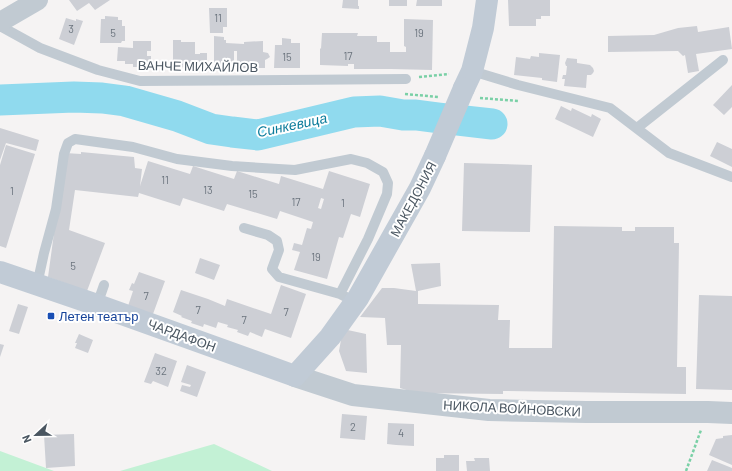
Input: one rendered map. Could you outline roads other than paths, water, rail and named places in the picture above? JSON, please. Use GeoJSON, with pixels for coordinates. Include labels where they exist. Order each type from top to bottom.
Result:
{"type":"FeatureCollection","features":[{"type":"Feature","properties":{"kind":"main road","name":"МАКЕДОНИЯ"},"geometry":{"type":"LineString","coordinates":[[295,376],[330,337],[349,296],[420,188],[468,80],[483,28],[487,0]]}},
{"type":"Feature","properties":{"kind":"main road","name":"ЧАРДАФОН"},"geometry":{"type":"LineString","coordinates":[[0,272],[295,376]]}},
{"type":"Feature","properties":{"kind":"street"},"geometry":{"type":"LineString","coordinates":[[0,22],[38,0]]}},
{"type":"Feature","properties":{"kind":"street","name":"НИКОЛА ВОЙНОВСКИ"},"geometry":{"type":"LineString","coordinates":[[295,376],[353,395],[489,410],[732,413]]}},
{"type":"Feature","properties":{"kind":"lane","name":"ВАНЧЕ МИХАЙЛОВ"},"geometry":{"type":"LineString","coordinates":[[0,26],[40,48],[98,70],[140,81],[406,79]]}},
{"type":"Feature","properties":{"kind":"lane"},"geometry":{"type":"LineString","coordinates":[[637,128],[723,60]]}},
{"type":"Feature","properties":{"kind":"lane"},"geometry":{"type":"LineString","coordinates":[[468,80],[518,85],[610,108],[669,153],[732,177]]}},
{"type":"Feature","properties":{"kind":"lane"},"geometry":{"type":"LineString","coordinates":[[37,286],[56,209],[64,154],[68,143],[74,139],[133,147],[177,158],[232,166],[295,170],[351,160],[367,163],[383,172],[388,183],[387,194],[368,239],[349,296],[279,277],[272,269],[279,250],[277,241],[268,235],[244,228]]}},
{"type":"Feature","properties":{"kind":"lane"},"geometry":{"type":"LineString","coordinates":[[97,305],[104,285]]}},
{"type":"Feature","properties":{"kind":"waterway","name":"Синкевица"},"geometry":{"type":"LineString","coordinates":[[0,100],[74,97],[125,101],[177,116],[211,129],[258,135],[354,112],[380,111],[403,115],[416,115],[492,124]]}},
{"type":"Feature","properties":{"kind":"place","name":"Летен театър"},"geometry":{"type":"Point","coordinates":[51,316]}}]}
